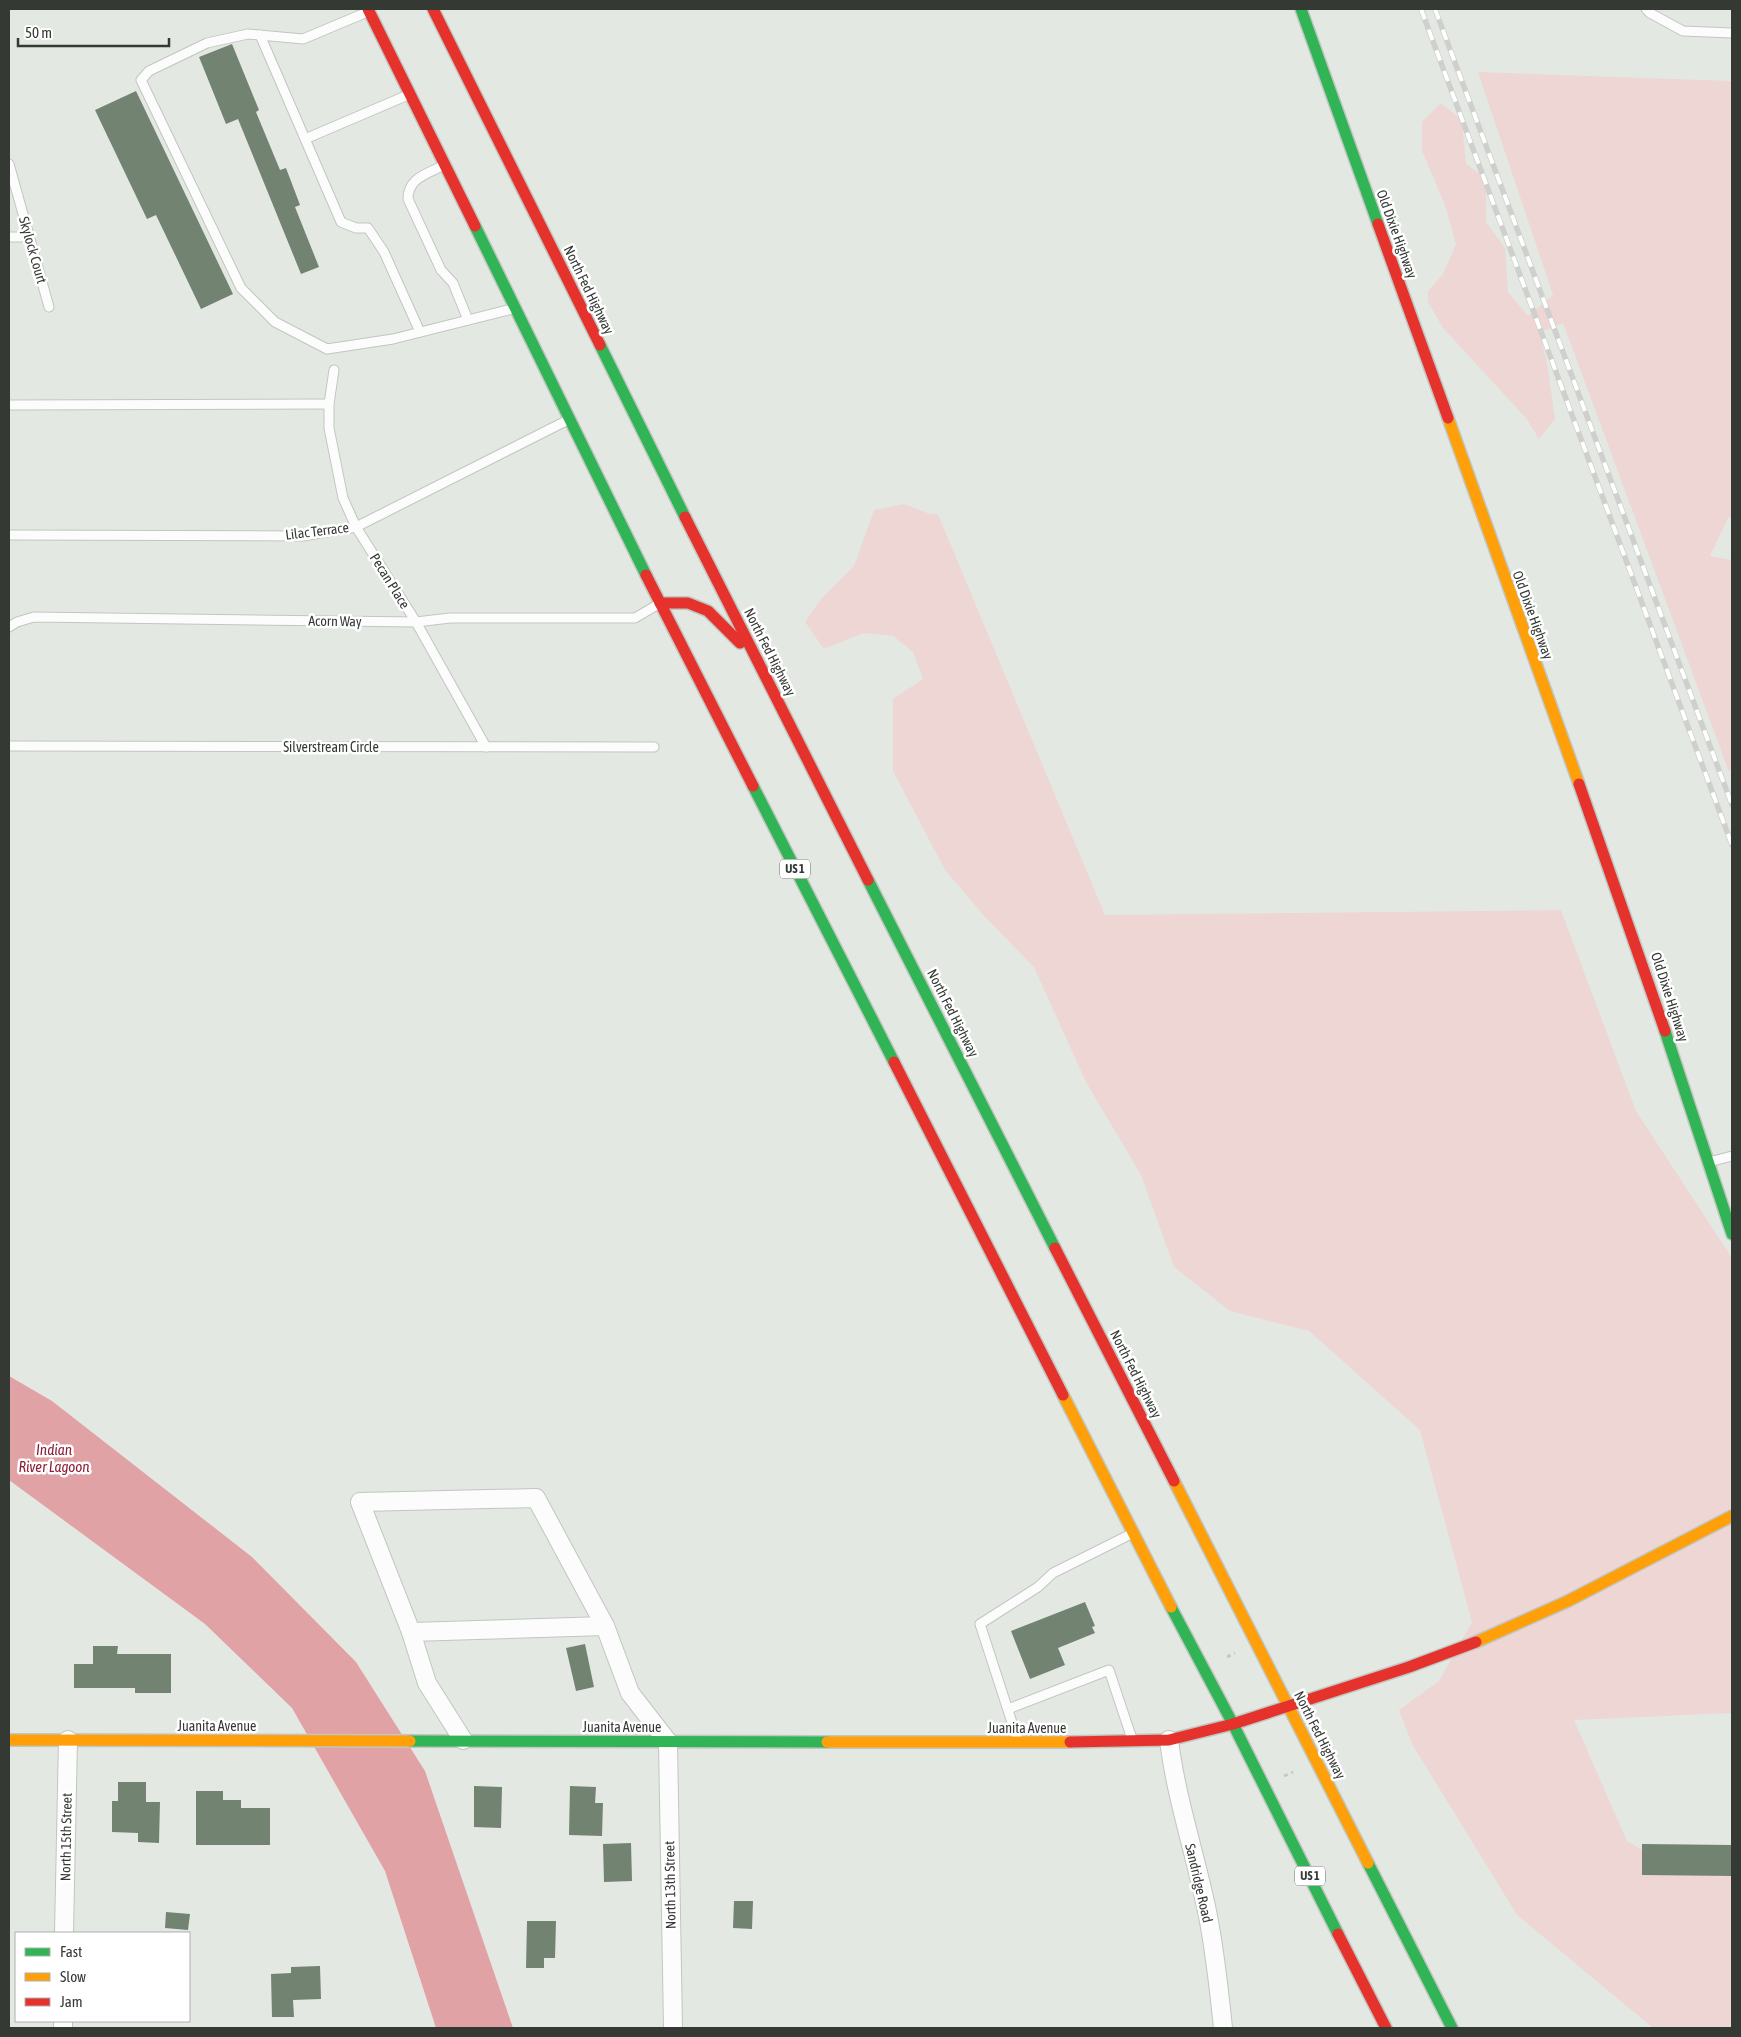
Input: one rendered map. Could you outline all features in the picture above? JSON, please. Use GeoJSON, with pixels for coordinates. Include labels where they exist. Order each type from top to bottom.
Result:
{"type":"FeatureCollection","features":[{"type":"Feature","properties":{"kind":"main road","name":"North Fed Highway"},"geometry":{"type":"LineString","coordinates":[[433,9],[755,658],[1452,2028]]}},
{"type":"Feature","properties":{"kind":"main road","name":"Old Dixie Highway"},"geometry":{"type":"LineString","coordinates":[[1301,9],[1644,966],[1732,1234]]}},
{"type":"Feature","properties":{"kind":"main road","name":"US 1"},"geometry":{"type":"LineString","coordinates":[[369,10],[660,604],[1133,1533],[1233,1724],[1386,2028]]}},
{"type":"Feature","properties":{"kind":"main road"},"geometry":{"type":"LineString","coordinates":[[660,604],[688,603],[708,611],[755,658]]}},
{"type":"Feature","properties":{"kind":"main road","name":"Juanita Avenue"},"geometry":{"type":"LineString","coordinates":[[9,1740],[1018,1743],[1169,1740],[1184,1738],[1233,1724],[1410,1666],[1507,1629],[1732,1516]]}},
{"type":"Feature","properties":{"kind":"street"},"geometry":{"type":"LineString","coordinates":[[464,1740],[427,1683],[411,1632],[360,1502],[536,1498],[605,1626],[630,1693],[668,1742]]}},
{"type":"Feature","properties":{"kind":"street"},"geometry":{"type":"LineString","coordinates":[[411,1632],[605,1626]]}},
{"type":"Feature","properties":{"kind":"street","name":"North 15th Street"},"geometry":{"type":"LineString","coordinates":[[64,1932],[68,1740]]}},
{"type":"Feature","properties":{"kind":"street","name":"Sandridge Road"},"geometry":{"type":"LineString","coordinates":[[1169,1740],[1173,1776],[1207,1910],[1219,1984],[1223,2028]]}},
{"type":"Feature","properties":{"kind":"street","name":"North 13th Street"},"geometry":{"type":"LineString","coordinates":[[668,1742],[673,2028]]}},
{"type":"Feature","properties":{"kind":"lane"},"geometry":{"type":"LineString","coordinates":[[1646,9],[1683,31],[1732,33]]}},
{"type":"Feature","properties":{"kind":"lane"},"geometry":{"type":"LineString","coordinates":[[369,10],[303,39],[248,34],[207,43],[149,71],[140,80],[241,288],[274,322],[327,349],[393,340],[515,308]]}},
{"type":"Feature","properties":{"kind":"lane"},"geometry":{"type":"LineString","coordinates":[[260,35],[341,222],[356,228],[368,228],[384,252],[420,332]]}},
{"type":"Feature","properties":{"kind":"lane"},"geometry":{"type":"LineString","coordinates":[[305,139],[410,94]]}},
{"type":"Feature","properties":{"kind":"lane","name":"Skylock Court"},"geometry":{"type":"LineString","coordinates":[[9,164],[49,307]]}},
{"type":"Feature","properties":{"kind":"lane"},"geometry":{"type":"LineString","coordinates":[[445,165],[414,181],[408,190],[408,199],[441,270],[453,283],[468,320]]}},
{"type":"Feature","properties":{"kind":"lane"},"geometry":{"type":"LineString","coordinates":[[9,237],[30,237]]}},
{"type":"Feature","properties":{"kind":"lane","name":"Pecan Place"},"geometry":{"type":"LineString","coordinates":[[334,370],[328,404],[337,472],[343,498],[356,526],[416,622],[486,747]]}},
{"type":"Feature","properties":{"kind":"lane"},"geometry":{"type":"LineString","coordinates":[[9,405],[328,404]]}},
{"type":"Feature","properties":{"kind":"lane","name":"Lilac Terrace"},"geometry":{"type":"LineString","coordinates":[[9,535],[303,536],[356,526],[569,420]]}},
{"type":"Feature","properties":{"kind":"lane","name":"Acorn Way"},"geometry":{"type":"LineString","coordinates":[[9,628],[17,622],[34,617],[416,622],[450,618],[635,618],[660,604]]}},
{"type":"Feature","properties":{"kind":"lane","name":"Silverstream Circle"},"geometry":{"type":"LineString","coordinates":[[9,746],[654,747]]}},
{"type":"Feature","properties":{"kind":"lane"},"geometry":{"type":"LineString","coordinates":[[1709,1162],[1732,1156]]}},
{"type":"Feature","properties":{"kind":"lane"},"geometry":{"type":"LineString","coordinates":[[1018,1743],[980,1624],[1038,1587],[1053,1573],[1133,1533]]}},
{"type":"Feature","properties":{"kind":"lane"},"geometry":{"type":"LineString","coordinates":[[1008,1709],[1109,1670],[1133,1742]]}},
{"type":"Feature","properties":{"kind":"shaded area"},"geometry":{"type":"Polygon","coordinates":[[[1478,72],[1732,81],[1732,516],[1728,518],[1710,556],[1732,560],[1732,766],[1729,772],[1563,323],[1539,333],[1547,362],[1555,419],[1539,439],[1526,418],[1443,328],[1428,302],[1428,291],[1443,274],[1456,244],[1445,205],[1422,151],[1422,122],[1441,103],[1462,120],[1466,164],[1480,174],[1486,190],[1486,222],[1505,248],[1508,292],[1528,316],[1553,295],[1478,72]]]}},
{"type":"Feature","properties":{"kind":"shaded area"},"geometry":{"type":"Polygon","coordinates":[[[904,504],[930,514],[938,514],[1105,915],[1561,910],[1636,1111],[1732,1258],[1732,1713],[1574,1720],[1627,1841],[1681,1873],[1732,1872],[1732,2028],[1653,2028],[1517,1915],[1412,1744],[1399,1710],[1439,1681],[1472,1622],[1420,1430],[1309,1331],[1230,1311],[1174,1267],[1141,1175],[1086,1082],[1034,967],[985,917],[945,870],[893,771],[893,699],[923,679],[913,652],[893,636],[864,633],[824,649],[805,622],[821,599],[854,566],[874,510],[904,504]]]}},
{"type":"Feature","properties":{"kind":"water","name":"Indian River Lagoon"},"geometry":{"type":"Polygon","coordinates":[[[9,1376],[52,1401],[252,1557],[356,1662],[425,1771],[513,2028],[436,2028],[385,1871],[292,1708],[205,1624],[9,1480],[9,1376]]]}},
{"type":"Feature","properties":{"kind":"building"},"geometry":{"type":"Polygon","coordinates":[[[232,44],[259,110],[256,112],[280,170],[286,168],[300,205],[295,207],[319,267],[301,274],[238,119],[226,124],[199,57],[232,44]]]}},
{"type":"Feature","properties":{"kind":"building"},"geometry":{"type":"Polygon","coordinates":[[[136,91],[233,294],[201,309],[156,215],[147,219],[95,110],[136,91]]]}},
{"type":"Feature","properties":{"kind":"building"},"geometry":{"type":"Polygon","coordinates":[[[1085,1602],[1095,1626],[1092,1627],[1095,1633],[1058,1648],[1065,1665],[1030,1679],[1011,1631],[1085,1602]]]}},
{"type":"Feature","properties":{"kind":"building"},"geometry":{"type":"Polygon","coordinates":[[[585,1644],[594,1687],[576,1691],[566,1648],[585,1644]]]}},
{"type":"Feature","properties":{"kind":"building"},"geometry":{"type":"Polygon","coordinates":[[[93,1646],[118,1646],[117,1654],[171,1654],[171,1693],[135,1693],[135,1688],[74,1688],[74,1664],[93,1664],[93,1646]]]}},
{"type":"Feature","properties":{"kind":"building"},"geometry":{"type":"Polygon","coordinates":[[[118,1782],[146,1782],[146,1802],[160,1802],[159,1843],[138,1842],[138,1833],[112,1832],[112,1801],[118,1801],[118,1782]]]}},
{"type":"Feature","properties":{"kind":"building"},"geometry":{"type":"Polygon","coordinates":[[[474,1786],[502,1787],[501,1828],[474,1827],[474,1786]]]}},
{"type":"Feature","properties":{"kind":"building"},"geometry":{"type":"Polygon","coordinates":[[[570,1786],[596,1787],[595,1803],[603,1803],[602,1836],[569,1835],[570,1786]]]}},
{"type":"Feature","properties":{"kind":"building"},"geometry":{"type":"Polygon","coordinates":[[[196,1791],[223,1791],[223,1800],[241,1800],[241,1808],[270,1808],[270,1845],[196,1845],[196,1791]]]}},
{"type":"Feature","properties":{"kind":"building"},"geometry":{"type":"Polygon","coordinates":[[[631,1843],[632,1881],[604,1882],[603,1844],[631,1843]]]}},
{"type":"Feature","properties":{"kind":"building"},"geometry":{"type":"Polygon","coordinates":[[[1642,1844],[1732,1845],[1732,1876],[1642,1875],[1642,1844]]]}},
{"type":"Feature","properties":{"kind":"building"},"geometry":{"type":"Polygon","coordinates":[[[734,1901],[753,1901],[752,1929],[733,1928],[734,1901]]]}},
{"type":"Feature","properties":{"kind":"building"},"geometry":{"type":"Polygon","coordinates":[[[166,1912],[190,1914],[188,1930],[165,1928],[166,1912]]]}},
{"type":"Feature","properties":{"kind":"building"},"geometry":{"type":"Polygon","coordinates":[[[527,1921],[556,1921],[555,1958],[544,1958],[544,1968],[526,1968],[527,1921]]]}},
{"type":"Feature","properties":{"kind":"building"},"geometry":{"type":"Polygon","coordinates":[[[320,1966],[321,1999],[293,2000],[294,2017],[272,2017],[271,1974],[291,1973],[291,1967],[320,1966]]]}},
{"type":"Feature","properties":{"kind":"railway"},"geometry":{"type":"LineString","coordinates":[[1421,9],[1732,845]]}},
{"type":"Feature","properties":{"kind":"railway"},"geometry":{"type":"LineString","coordinates":[[1435,9],[1732,805]]}},
{"type":"Feature","properties":{"kind":"traffic: fast"},"geometry":{"type":"LineString","coordinates":[[1301,9],[1378,224]]}},
{"type":"Feature","properties":{"kind":"traffic: fast"},"geometry":{"type":"LineString","coordinates":[[475,226],[646,575]]}},
{"type":"Feature","properties":{"kind":"traffic: fast"},"geometry":{"type":"LineString","coordinates":[[600,345],[685,517]]}},
{"type":"Feature","properties":{"kind":"traffic: fast"},"geometry":{"type":"LineString","coordinates":[[753,786],[894,1062]]}},
{"type":"Feature","properties":{"kind":"traffic: fast"},"geometry":{"type":"LineString","coordinates":[[868,880],[1055,1248]]}},
{"type":"Feature","properties":{"kind":"traffic: fast"},"geometry":{"type":"LineString","coordinates":[[1665,1031],[1732,1234]]}},
{"type":"Feature","properties":{"kind":"traffic: fast"},"geometry":{"type":"LineString","coordinates":[[1171,1607],[1233,1724],[1338,1934]]}},
{"type":"Feature","properties":{"kind":"traffic: fast"},"geometry":{"type":"LineString","coordinates":[[410,1741],[827,1742]]}},
{"type":"Feature","properties":{"kind":"traffic: fast"},"geometry":{"type":"LineString","coordinates":[[1368,1863],[1452,2028]]}},
{"type":"Feature","properties":{"kind":"traffic: slow"},"geometry":{"type":"LineString","coordinates":[[1448,418],[1579,784]]}},
{"type":"Feature","properties":{"kind":"traffic: slow"},"geometry":{"type":"LineString","coordinates":[[1063,1395],[1171,1607]]}},
{"type":"Feature","properties":{"kind":"traffic: slow"},"geometry":{"type":"LineString","coordinates":[[1174,1481],[1368,1863]]}},
{"type":"Feature","properties":{"kind":"traffic: slow"},"geometry":{"type":"LineString","coordinates":[[1476,1642],[1568,1601],[1732,1516]]}},
{"type":"Feature","properties":{"kind":"traffic: slow"},"geometry":{"type":"LineString","coordinates":[[9,1740],[410,1741]]}},
{"type":"Feature","properties":{"kind":"traffic: slow"},"geometry":{"type":"LineString","coordinates":[[827,1742],[1070,1742]]}},
{"type":"Feature","properties":{"kind":"traffic: jam"},"geometry":{"type":"LineString","coordinates":[[368,9],[475,226]]}},
{"type":"Feature","properties":{"kind":"traffic: jam"},"geometry":{"type":"LineString","coordinates":[[433,9],[600,345]]}},
{"type":"Feature","properties":{"kind":"traffic: jam"},"geometry":{"type":"LineString","coordinates":[[1378,224],[1448,418]]}},
{"type":"Feature","properties":{"kind":"traffic: jam"},"geometry":{"type":"LineString","coordinates":[[685,517],[868,880]]}},
{"type":"Feature","properties":{"kind":"traffic: jam"},"geometry":{"type":"LineString","coordinates":[[646,575],[753,786]]}},
{"type":"Feature","properties":{"kind":"traffic: jam"},"geometry":{"type":"LineString","coordinates":[[660,603],[688,603],[708,611],[740,643]]}},
{"type":"Feature","properties":{"kind":"traffic: jam"},"geometry":{"type":"LineString","coordinates":[[1579,784],[1665,1031]]}},
{"type":"Feature","properties":{"kind":"traffic: jam"},"geometry":{"type":"LineString","coordinates":[[894,1062],[1063,1395]]}},
{"type":"Feature","properties":{"kind":"traffic: jam"},"geometry":{"type":"LineString","coordinates":[[1055,1248],[1174,1481]]}},
{"type":"Feature","properties":{"kind":"traffic: jam"},"geometry":{"type":"LineString","coordinates":[[1233,1724],[1409,1667],[1476,1642]]}},
{"type":"Feature","properties":{"kind":"traffic: jam"},"geometry":{"type":"LineString","coordinates":[[1070,1742],[1169,1740],[1233,1724]]}},
{"type":"Feature","properties":{"kind":"traffic: jam"},"geometry":{"type":"LineString","coordinates":[[1338,1934],[1386,2028]]}}]}
